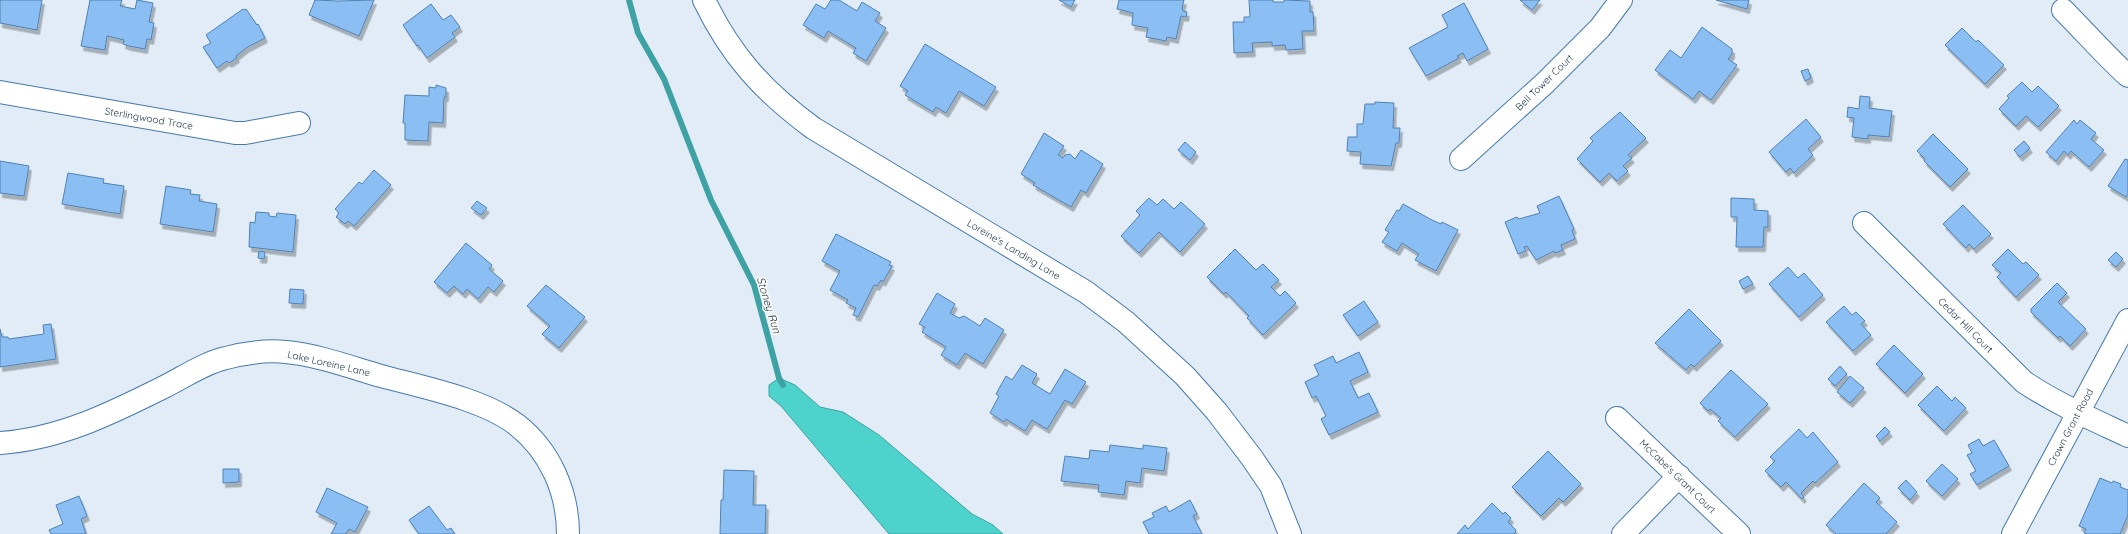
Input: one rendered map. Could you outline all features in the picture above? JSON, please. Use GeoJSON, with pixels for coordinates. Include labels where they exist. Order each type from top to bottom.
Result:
{"type":"FeatureCollection","features":[{"type":"Feature","properties":{"kind":"street","name":"Loreine's Landing Lane"},"geometry":{"type":"LineString","coordinates":[[704,0],[731,48],[755,79],[782,105],[813,128],[1086,292],[1126,322],[1185,376],[1217,412],[1252,458],[1270,486],[1290,534]]}},
{"type":"Feature","properties":{"kind":"street","name":"Bell Tower Court"},"geometry":{"type":"LineString","coordinates":[[1461,159],[1545,83],[1600,28],[1621,0]]}},
{"type":"Feature","properties":{"kind":"street"},"geometry":{"type":"LineString","coordinates":[[2063,10],[2087,33],[2100,50],[2128,76]]}},
{"type":"Feature","properties":{"kind":"street","name":"Sterlingwood Trace"},"geometry":{"type":"LineString","coordinates":[[0,92],[234,133],[245,133],[298,123]]}},
{"type":"Feature","properties":{"kind":"street","name":"Cedar Hill Court"},"geometry":{"type":"LineString","coordinates":[[1864,223],[2024,382],[2045,396],[2128,436]]}},
{"type":"Feature","properties":{"kind":"street","name":"Crown Grant Road"},"geometry":{"type":"LineString","coordinates":[[2013,534],[2128,320]]}},
{"type":"Feature","properties":{"kind":"street","name":"Lake Loreine Lane"},"geometry":{"type":"LineString","coordinates":[[0,443],[35,439],[106,416],[223,358],[265,352],[286,352],[332,362],[445,394],[489,409],[516,424],[533,440],[556,475],[565,502],[568,534]]}},
{"type":"Feature","properties":{"kind":"street","name":"McCabe's Grant Court"},"geometry":{"type":"LineString","coordinates":[[1618,418],[1739,534]]}},
{"type":"Feature","properties":{"kind":"street"},"geometry":{"type":"LineString","coordinates":[[1623,534],[1679,476]]}},
{"type":"Feature","properties":{"kind":"shaded area"},"geometry":{"type":"Polygon","coordinates":[[[779,378],[795,385],[820,407],[843,412],[879,435],[972,514],[993,525],[1003,534],[889,534],[781,406],[769,396],[769,385],[779,378]]]}},
{"type":"Feature","properties":{"kind":"building"},"geometry":{"type":"Polygon","coordinates":[[[0,0],[42,0],[37,30],[0,23],[0,0]]]}},
{"type":"Feature","properties":{"kind":"building"},"geometry":{"type":"Polygon","coordinates":[[[90,0],[122,0],[120,6],[135,9],[137,0],[153,3],[149,22],[154,23],[151,40],[147,39],[145,49],[123,44],[124,40],[107,36],[105,50],[81,46],[90,0]]]}},
{"type":"Feature","properties":{"kind":"building"},"geometry":{"type":"Polygon","coordinates":[[[315,0],[374,0],[359,36],[309,15],[315,0]]]}},
{"type":"Feature","properties":{"kind":"building"},"geometry":{"type":"Polygon","coordinates":[[[831,0],[839,0],[857,11],[862,2],[880,13],[875,21],[886,28],[866,61],[853,53],[856,48],[828,31],[824,38],[803,25],[816,4],[825,9],[831,0]]]}},
{"type":"Feature","properties":{"kind":"building"},"geometry":{"type":"Polygon","coordinates":[[[1059,0],[1075,0],[1071,7],[1059,0]]]}},
{"type":"Feature","properties":{"kind":"building"},"geometry":{"type":"Polygon","coordinates":[[[1119,0],[1184,0],[1182,8],[1183,11],[1187,12],[1186,17],[1181,16],[1176,39],[1167,37],[1166,41],[1146,37],[1148,28],[1132,25],[1133,13],[1117,9],[1119,0]]]}},
{"type":"Feature","properties":{"kind":"building"},"geometry":{"type":"Polygon","coordinates":[[[1249,0],[1273,0],[1273,2],[1284,2],[1284,0],[1310,1],[1310,12],[1313,12],[1314,31],[1302,31],[1303,49],[1286,50],[1285,45],[1272,46],[1272,42],[1252,43],[1253,52],[1234,53],[1233,22],[1244,22],[1244,17],[1250,17],[1249,0]]]}},
{"type":"Feature","properties":{"kind":"building"},"geometry":{"type":"Polygon","coordinates":[[[1520,0],[1540,0],[1532,10],[1520,0]]]}},
{"type":"Feature","properties":{"kind":"building"},"geometry":{"type":"Polygon","coordinates":[[[1716,0],[1749,0],[1747,9],[1716,0]]]}},
{"type":"Feature","properties":{"kind":"building"},"geometry":{"type":"Polygon","coordinates":[[[1464,3],[1488,49],[1467,61],[1463,53],[1457,56],[1459,58],[1426,76],[1409,48],[1448,27],[1442,15],[1464,3]]]}},
{"type":"Feature","properties":{"kind":"building"},"geometry":{"type":"Polygon","coordinates":[[[431,4],[443,20],[451,15],[460,27],[452,33],[455,37],[427,58],[403,25],[431,4]]]}},
{"type":"Feature","properties":{"kind":"building"},"geometry":{"type":"Polygon","coordinates":[[[243,9],[246,9],[257,25],[258,24],[265,38],[246,48],[236,56],[237,58],[229,63],[227,61],[217,68],[203,47],[211,43],[206,35],[243,9]]]}},
{"type":"Feature","properties":{"kind":"building"},"geometry":{"type":"Polygon","coordinates":[[[1702,27],[1732,49],[1732,54],[1728,59],[1737,65],[1711,100],[1699,91],[1693,99],[1655,70],[1670,50],[1681,58],[1702,27]]]}},
{"type":"Feature","properties":{"kind":"building"},"geometry":{"type":"Polygon","coordinates":[[[1962,28],[1976,42],[1978,40],[2004,65],[1985,84],[1945,45],[1962,28]]]}},
{"type":"Feature","properties":{"kind":"building"},"geometry":{"type":"Polygon","coordinates":[[[925,44],[996,87],[984,106],[959,91],[946,113],[936,107],[933,112],[905,95],[908,91],[900,86],[925,44]]]}},
{"type":"Feature","properties":{"kind":"building"},"geometry":{"type":"Polygon","coordinates":[[[1808,69],[1811,78],[1805,81],[1801,71],[1808,69]]]}},
{"type":"Feature","properties":{"kind":"building"},"geometry":{"type":"Polygon","coordinates":[[[2022,82],[2032,92],[2038,86],[2059,106],[2038,127],[2026,116],[2016,126],[1999,109],[2009,98],[2007,96],[2022,82]]]}},
{"type":"Feature","properties":{"kind":"building"},"geometry":{"type":"Polygon","coordinates":[[[436,85],[446,88],[446,97],[444,97],[443,123],[429,122],[428,141],[405,140],[405,123],[403,123],[405,95],[429,96],[429,87],[436,88],[436,85]]]}},
{"type":"Feature","properties":{"kind":"building"},"geometry":{"type":"Polygon","coordinates":[[[1860,96],[1870,97],[1869,108],[1892,111],[1889,137],[1868,135],[1868,139],[1852,137],[1854,118],[1847,117],[1848,107],[1859,109],[1860,96]]]}},
{"type":"Feature","properties":{"kind":"building"},"geometry":{"type":"Polygon","coordinates":[[[1375,102],[1394,103],[1393,128],[1400,128],[1399,143],[1396,143],[1391,166],[1360,164],[1361,152],[1347,151],[1348,137],[1357,137],[1357,124],[1363,124],[1365,104],[1375,104],[1375,102]]]}},
{"type":"Feature","properties":{"kind":"building"},"geometry":{"type":"Polygon","coordinates":[[[1620,112],[1646,138],[1628,155],[1632,158],[1623,166],[1628,171],[1617,181],[1609,173],[1600,182],[1577,159],[1593,141],[1590,138],[1620,112]]]}},
{"type":"Feature","properties":{"kind":"building"},"geometry":{"type":"Polygon","coordinates":[[[1806,119],[1821,137],[1808,149],[1813,155],[1794,173],[1790,168],[1786,172],[1769,152],[1806,119]]]}},
{"type":"Feature","properties":{"kind":"building"},"geometry":{"type":"Polygon","coordinates":[[[2074,120],[2077,124],[2080,120],[2096,133],[2091,139],[2104,150],[2089,167],[2071,151],[2068,155],[2064,151],[2056,161],[2046,152],[2074,120]]]}},
{"type":"Feature","properties":{"kind":"building"},"geometry":{"type":"Polygon","coordinates":[[[1044,133],[1064,146],[1058,155],[1063,158],[1065,155],[1070,154],[1075,159],[1081,150],[1103,164],[1086,193],[1081,190],[1071,207],[1033,185],[1035,183],[1021,174],[1044,133]]]}},
{"type":"Feature","properties":{"kind":"building"},"geometry":{"type":"Polygon","coordinates":[[[1933,134],[1968,169],[1950,187],[1924,161],[1925,159],[1917,151],[1933,134]]]}},
{"type":"Feature","properties":{"kind":"building"},"geometry":{"type":"Polygon","coordinates":[[[2024,141],[2030,148],[2020,157],[2014,150],[2024,141]]]}},
{"type":"Feature","properties":{"kind":"building"},"geometry":{"type":"Polygon","coordinates":[[[1185,142],[1196,152],[1190,160],[1178,150],[1185,142]]]}},
{"type":"Feature","properties":{"kind":"building"},"geometry":{"type":"Polygon","coordinates":[[[2125,159],[2128,160],[2128,194],[2126,197],[2108,186],[2125,159]]]}},
{"type":"Feature","properties":{"kind":"building"},"geometry":{"type":"Polygon","coordinates":[[[0,161],[29,166],[24,196],[0,193],[0,161]]]}},
{"type":"Feature","properties":{"kind":"building"},"geometry":{"type":"Polygon","coordinates":[[[374,170],[391,185],[354,226],[348,221],[345,224],[336,217],[339,213],[335,209],[359,182],[362,184],[374,170]]]}},
{"type":"Feature","properties":{"kind":"building"},"geometry":{"type":"Polygon","coordinates":[[[68,173],[104,179],[103,183],[124,186],[120,214],[62,204],[68,173]]]}},
{"type":"Feature","properties":{"kind":"building"},"geometry":{"type":"Polygon","coordinates":[[[166,186],[191,190],[190,194],[200,195],[199,201],[217,204],[213,232],[160,224],[166,186]]]}},
{"type":"Feature","properties":{"kind":"building"},"geometry":{"type":"Polygon","coordinates":[[[1559,196],[1574,229],[1572,230],[1575,239],[1561,245],[1563,250],[1555,253],[1554,251],[1536,260],[1527,246],[1524,247],[1526,251],[1518,254],[1505,222],[1517,217],[1519,219],[1540,213],[1537,206],[1559,196]]]}},
{"type":"Feature","properties":{"kind":"building"},"geometry":{"type":"Polygon","coordinates":[[[1149,198],[1157,205],[1163,199],[1174,209],[1181,202],[1205,224],[1180,252],[1159,232],[1139,253],[1121,236],[1140,215],[1136,211],[1149,198]]]}},
{"type":"Feature","properties":{"kind":"building"},"geometry":{"type":"Polygon","coordinates":[[[1731,198],[1754,199],[1754,210],[1768,211],[1768,227],[1764,227],[1763,247],[1736,247],[1737,217],[1731,217],[1731,198]]]}},
{"type":"Feature","properties":{"kind":"building"},"geometry":{"type":"Polygon","coordinates":[[[477,201],[487,208],[481,215],[471,208],[477,201]]]}},
{"type":"Feature","properties":{"kind":"building"},"geometry":{"type":"Polygon","coordinates":[[[1403,204],[1432,220],[1441,224],[1442,222],[1458,230],[1436,271],[1415,260],[1419,254],[1402,243],[1397,251],[1382,242],[1389,232],[1385,230],[1397,210],[1399,211],[1403,204]]]}},
{"type":"Feature","properties":{"kind":"building"},"geometry":{"type":"Polygon","coordinates":[[[1963,205],[1991,234],[1974,249],[1969,244],[1966,248],[1943,224],[1963,205]]]}},
{"type":"Feature","properties":{"kind":"building"},"geometry":{"type":"Polygon","coordinates":[[[256,212],[269,213],[269,216],[276,217],[277,213],[296,215],[293,252],[249,247],[250,222],[255,223],[256,212]]]}},
{"type":"Feature","properties":{"kind":"building"},"geometry":{"type":"Polygon","coordinates":[[[836,234],[891,262],[889,265],[892,266],[883,282],[881,280],[877,286],[874,285],[858,317],[853,315],[856,308],[846,303],[848,300],[830,290],[840,271],[822,261],[836,234]]]}},
{"type":"Feature","properties":{"kind":"building"},"geometry":{"type":"Polygon","coordinates":[[[466,243],[492,265],[489,269],[503,281],[494,292],[488,287],[478,299],[467,289],[463,294],[454,286],[447,293],[434,282],[466,243]]]}},
{"type":"Feature","properties":{"kind":"building"},"geometry":{"type":"Polygon","coordinates":[[[1235,249],[1256,270],[1263,264],[1279,280],[1271,287],[1280,296],[1285,291],[1296,303],[1263,335],[1247,318],[1249,316],[1226,292],[1224,294],[1207,277],[1235,249]]]}},
{"type":"Feature","properties":{"kind":"building"},"geometry":{"type":"Polygon","coordinates":[[[2008,249],[2023,264],[2026,262],[2039,275],[2016,297],[1997,277],[2001,273],[1992,265],[2008,249]]]}},
{"type":"Feature","properties":{"kind":"building"},"geometry":{"type":"Polygon","coordinates":[[[259,251],[265,252],[264,259],[258,258],[259,251]]]}},
{"type":"Feature","properties":{"kind":"building"},"geometry":{"type":"Polygon","coordinates":[[[2116,252],[2123,259],[2116,267],[2108,260],[2116,252]]]}},
{"type":"Feature","properties":{"kind":"building"},"geometry":{"type":"Polygon","coordinates":[[[1788,267],[1798,278],[1804,273],[1823,295],[1799,317],[1769,284],[1788,267]]]}},
{"type":"Feature","properties":{"kind":"building"},"geometry":{"type":"Polygon","coordinates":[[[1748,276],[1753,284],[1743,289],[1739,281],[1748,276]]]}},
{"type":"Feature","properties":{"kind":"building"},"geometry":{"type":"Polygon","coordinates":[[[2057,283],[2067,293],[2058,302],[2086,329],[2070,346],[2060,336],[2058,338],[2031,312],[2031,309],[2057,283]]]}},
{"type":"Feature","properties":{"kind":"building"},"geometry":{"type":"Polygon","coordinates":[[[546,285],[585,317],[559,348],[542,334],[550,326],[527,306],[546,285]]]}},
{"type":"Feature","properties":{"kind":"building"},"geometry":{"type":"Polygon","coordinates":[[[290,289],[304,290],[303,304],[289,303],[290,289]]]}},
{"type":"Feature","properties":{"kind":"building"},"geometry":{"type":"Polygon","coordinates":[[[937,293],[955,304],[950,313],[959,318],[964,316],[980,326],[985,318],[1004,330],[983,364],[965,353],[957,365],[941,355],[946,347],[922,332],[925,327],[919,324],[937,293]]]}},
{"type":"Feature","properties":{"kind":"building"},"geometry":{"type":"Polygon","coordinates":[[[1364,301],[1378,322],[1358,336],[1343,315],[1364,301]]]}},
{"type":"Feature","properties":{"kind":"building"},"geometry":{"type":"Polygon","coordinates":[[[1844,306],[1852,315],[1856,312],[1865,321],[1861,324],[1871,335],[1853,351],[1826,322],[1844,306]]]}},
{"type":"Feature","properties":{"kind":"building"},"geometry":{"type":"Polygon","coordinates":[[[1689,309],[1721,341],[1694,367],[1691,364],[1686,370],[1655,343],[1689,309]]]}},
{"type":"Feature","properties":{"kind":"building"},"geometry":{"type":"Polygon","coordinates":[[[51,324],[56,359],[0,367],[0,329],[2,337],[8,337],[9,339],[44,334],[43,325],[51,324]]]}},
{"type":"Feature","properties":{"kind":"building"},"geometry":{"type":"Polygon","coordinates":[[[1894,345],[1923,374],[1905,393],[1876,364],[1894,345]]]}},
{"type":"Feature","properties":{"kind":"building"},"geometry":{"type":"Polygon","coordinates":[[[1359,352],[1368,372],[1350,381],[1358,398],[1369,393],[1378,412],[1329,435],[1321,419],[1326,416],[1316,396],[1312,398],[1305,382],[1319,375],[1314,365],[1333,356],[1336,363],[1359,352]]]}},
{"type":"Feature","properties":{"kind":"building"},"geometry":{"type":"Polygon","coordinates":[[[1022,365],[1037,374],[1032,383],[1050,394],[1065,369],[1086,382],[1072,404],[1065,400],[1047,429],[1032,420],[1025,431],[1006,419],[1004,422],[990,413],[999,396],[996,394],[1006,376],[1012,380],[1022,365]]]}},
{"type":"Feature","properties":{"kind":"building"},"geometry":{"type":"Polygon","coordinates":[[[1840,366],[1847,374],[1835,386],[1828,379],[1840,366]]]}},
{"type":"Feature","properties":{"kind":"building"},"geometry":{"type":"Polygon","coordinates":[[[1731,370],[1768,404],[1735,437],[1718,421],[1721,418],[1710,409],[1708,411],[1700,403],[1731,370]]]}},
{"type":"Feature","properties":{"kind":"building"},"geometry":{"type":"Polygon","coordinates":[[[1850,376],[1864,388],[1850,403],[1837,392],[1850,376]]]}},
{"type":"Feature","properties":{"kind":"building"},"geometry":{"type":"Polygon","coordinates":[[[1937,386],[1952,401],[1955,397],[1966,408],[1944,431],[1918,405],[1937,386]]]}},
{"type":"Feature","properties":{"kind":"building"},"geometry":{"type":"Polygon","coordinates":[[[1885,427],[1890,432],[1880,441],[1876,436],[1885,427]]]}},
{"type":"Feature","properties":{"kind":"building"},"geometry":{"type":"Polygon","coordinates":[[[1799,429],[1807,438],[1813,432],[1838,462],[1815,483],[1813,481],[1801,493],[1804,497],[1802,499],[1786,482],[1781,487],[1765,471],[1775,461],[1770,457],[1799,429]]]}},
{"type":"Feature","properties":{"kind":"building"},"geometry":{"type":"Polygon","coordinates":[[[1979,439],[1983,446],[1994,440],[2009,466],[1977,485],[1970,474],[1976,471],[1967,455],[1972,453],[1968,445],[1979,439]]]}},
{"type":"Feature","properties":{"kind":"building"},"geometry":{"type":"Polygon","coordinates":[[[1110,445],[1143,449],[1143,445],[1167,448],[1164,471],[1142,468],[1140,483],[1126,481],[1124,495],[1098,492],[1099,485],[1061,481],[1065,456],[1089,459],[1090,450],[1109,452],[1110,445]]]}},
{"type":"Feature","properties":{"kind":"building"},"geometry":{"type":"Polygon","coordinates":[[[1548,451],[1581,484],[1563,502],[1559,498],[1541,516],[1512,487],[1548,451]]]}},
{"type":"Feature","properties":{"kind":"building"},"geometry":{"type":"Polygon","coordinates":[[[1942,464],[1958,479],[1942,496],[1926,481],[1942,464]]]}},
{"type":"Feature","properties":{"kind":"building"},"geometry":{"type":"Polygon","coordinates":[[[223,469],[239,469],[239,482],[223,483],[223,469]]]}},
{"type":"Feature","properties":{"kind":"building"},"geometry":{"type":"Polygon","coordinates":[[[724,470],[754,471],[753,505],[766,505],[765,534],[720,534],[724,470]]]}},
{"type":"Feature","properties":{"kind":"building"},"geometry":{"type":"Polygon","coordinates":[[[2100,478],[2112,483],[2113,481],[2121,484],[2120,487],[2128,490],[2128,515],[2120,534],[2087,534],[2084,533],[2086,529],[2079,526],[2100,478]]]}},
{"type":"Feature","properties":{"kind":"building"},"geometry":{"type":"Polygon","coordinates":[[[1906,480],[1917,492],[1910,500],[1898,488],[1906,480]]]}},
{"type":"Feature","properties":{"kind":"building"},"geometry":{"type":"Polygon","coordinates":[[[1864,483],[1880,498],[1876,502],[1897,522],[1886,534],[1836,534],[1826,525],[1864,483]]]}},
{"type":"Feature","properties":{"kind":"building"},"geometry":{"type":"Polygon","coordinates":[[[327,488],[368,507],[355,532],[349,529],[346,534],[331,534],[337,523],[316,512],[327,488]]]}},
{"type":"Feature","properties":{"kind":"building"},"geometry":{"type":"Polygon","coordinates":[[[79,496],[87,516],[81,519],[86,534],[51,534],[49,530],[63,524],[56,505],[79,496]]]}},
{"type":"Feature","properties":{"kind":"building"},"geometry":{"type":"Polygon","coordinates":[[[1190,500],[1197,514],[1193,516],[1202,534],[1149,534],[1143,522],[1154,517],[1152,513],[1166,506],[1169,512],[1190,500]]]}},
{"type":"Feature","properties":{"kind":"building"},"geometry":{"type":"Polygon","coordinates":[[[1492,503],[1503,514],[1505,512],[1511,518],[1508,522],[1516,530],[1515,534],[1457,534],[1465,525],[1468,529],[1492,503]]]}},
{"type":"Feature","properties":{"kind":"building"},"geometry":{"type":"Polygon","coordinates":[[[429,506],[447,530],[451,528],[455,534],[419,534],[409,520],[429,506]]]}},
{"type":"Feature","properties":{"kind":"waterway","name":"Stoney Run"},"geometry":{"type":"LineString","coordinates":[[629,0],[638,33],[664,79],[711,200],[754,285],[779,378],[783,385]]}}]}
